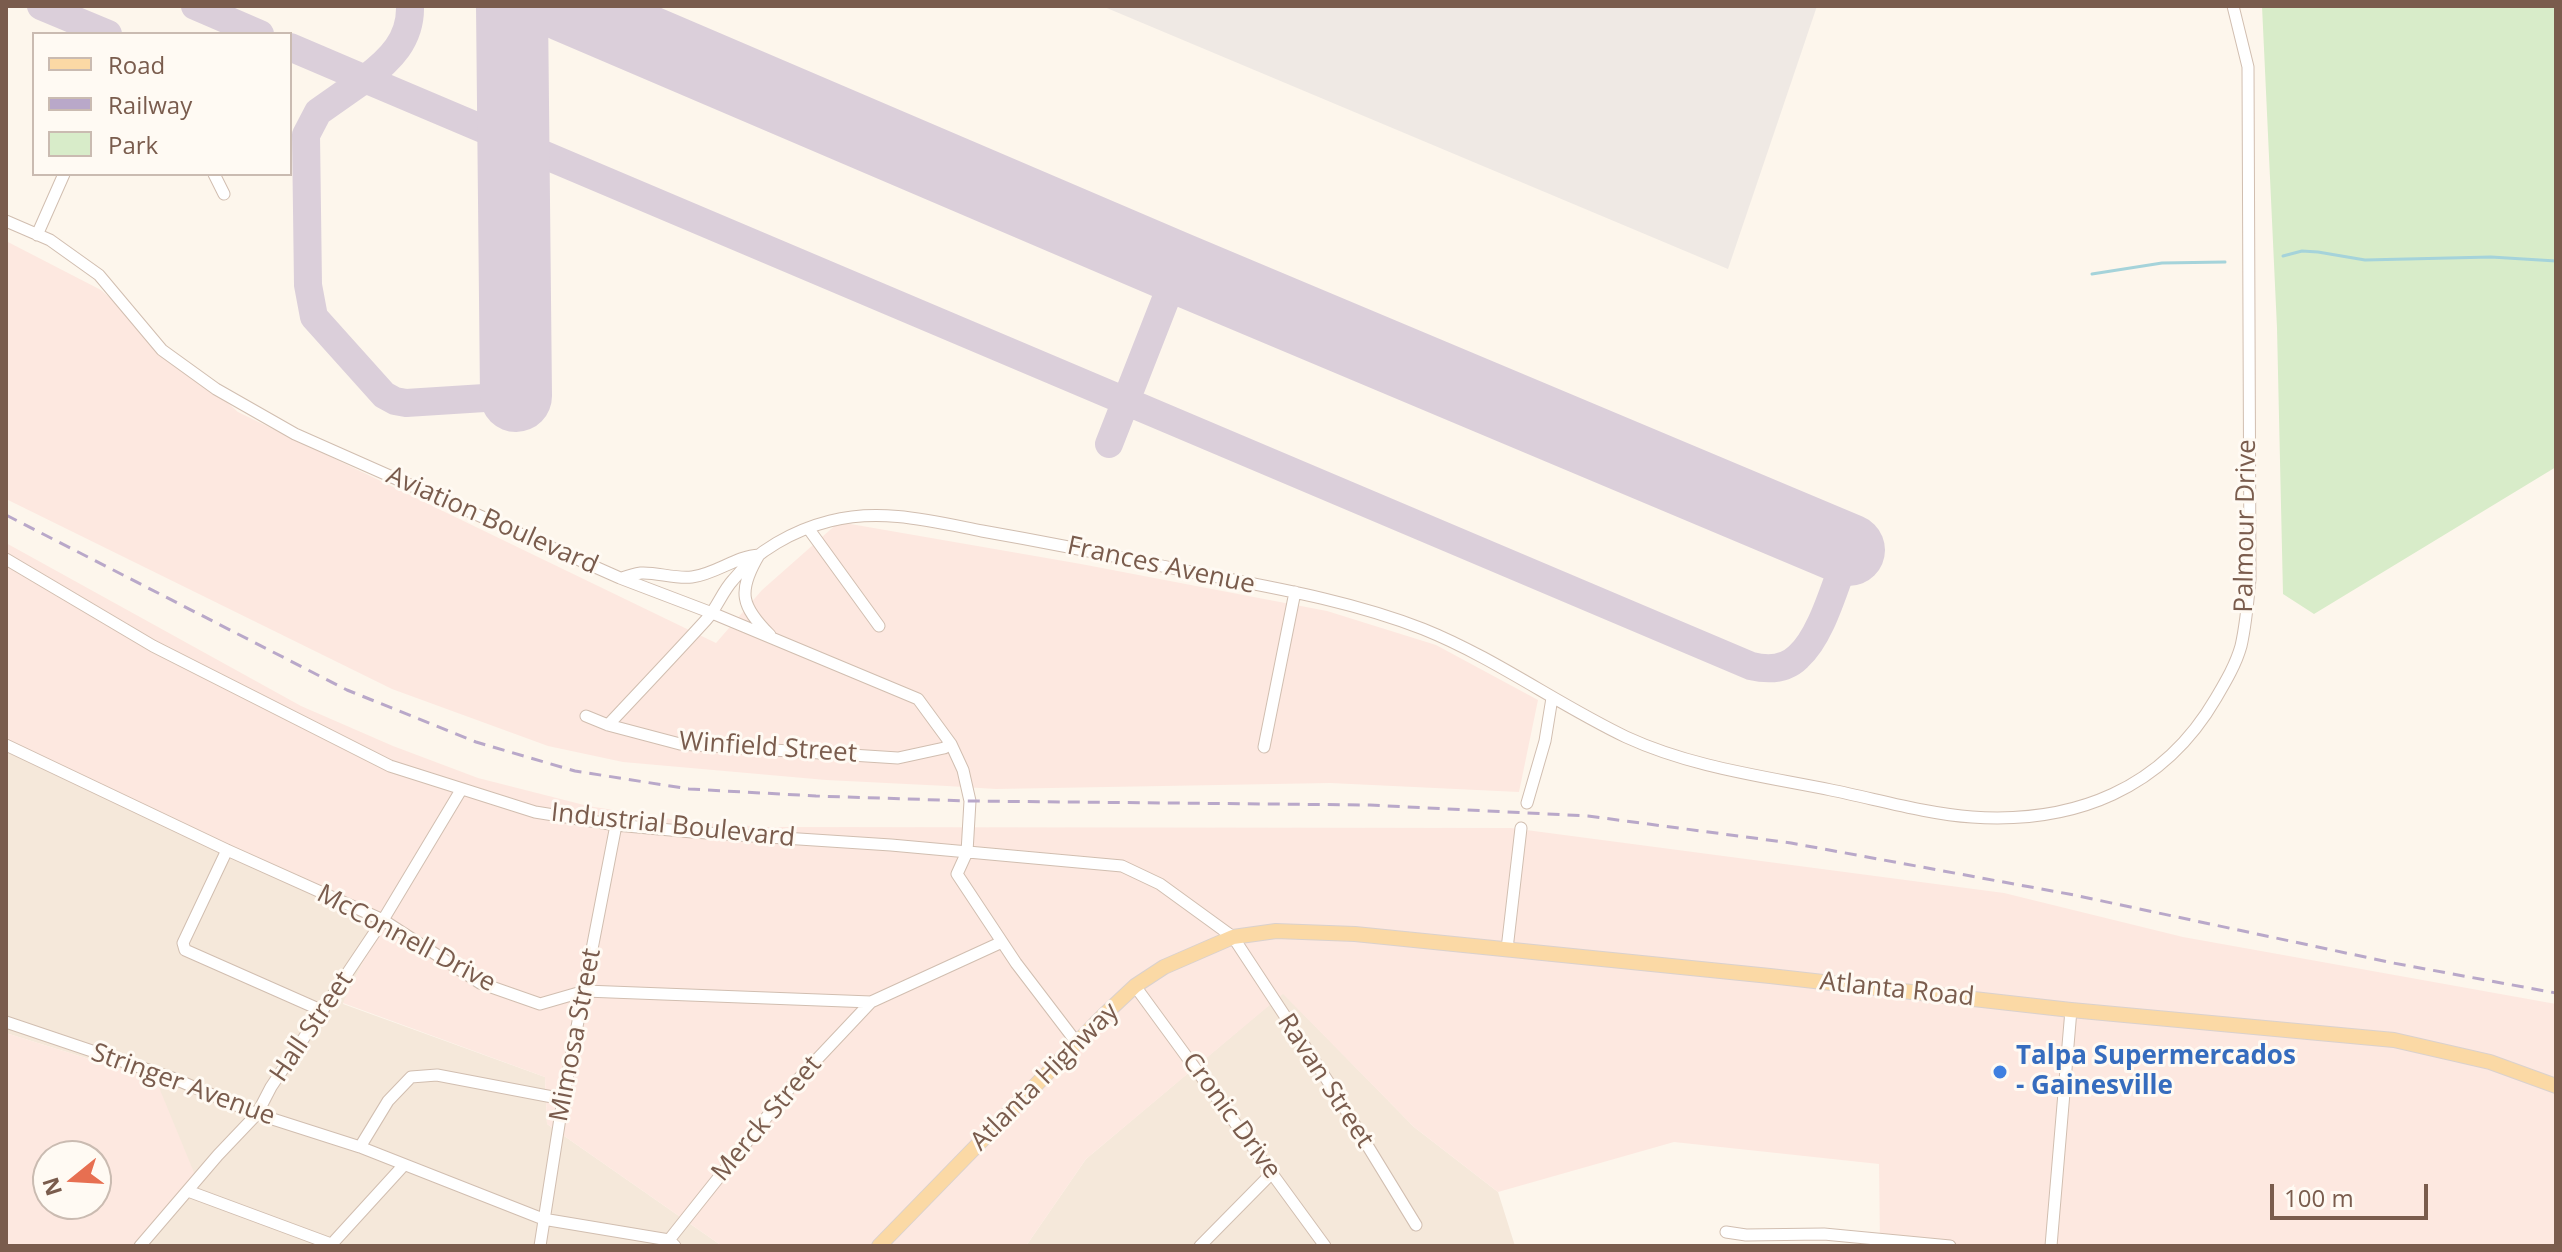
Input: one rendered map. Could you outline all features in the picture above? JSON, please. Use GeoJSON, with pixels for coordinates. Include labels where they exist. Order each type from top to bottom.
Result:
{"type":"FeatureCollection","features":[{"type":"Feature","properties":{"kind":"main road","name":"Atlanta Road"},"geometry":{"type":"LineString","coordinates":[[1233,937],[1276,931],[1339,933],[2071,1010],[2394,1040],[2490,1062],[2556,1086]]}},
{"type":"Feature","properties":{"kind":"main road","name":"Atlanta Highway"},"geometry":{"type":"LineString","coordinates":[[879,1246],[1135,986],[1164,967],[1233,937]]}},
{"type":"Feature","properties":{"kind":"street","name":"Palmour Drive"},"geometry":{"type":"LineString","coordinates":[[1552,698],[1627,738],[1671,755],[1721,769],[1966,817],[2047,816],[2078,809],[2145,778],[2180,749],[2208,713],[2229,676],[2240,648],[2250,579],[2248,67],[2233,6]]}},
{"type":"Feature","properties":{"kind":"street"},"geometry":{"type":"LineString","coordinates":[[37,235],[63,176]]}},
{"type":"Feature","properties":{"kind":"street"},"geometry":{"type":"LineString","coordinates":[[215,176],[224,194]]}},
{"type":"Feature","properties":{"kind":"street","name":"Aviation Boulevard"},"geometry":{"type":"LineString","coordinates":[[6,221],[50,240],[99,275],[162,350],[216,389],[295,434],[620,578],[918,699],[951,744],[963,770],[970,801],[967,852]]}},
{"type":"Feature","properties":{"kind":"street","name":"Frances Avenue"},"geometry":{"type":"LineString","coordinates":[[608,725],[712,613],[734,578],[759,555],[808,528],[849,517],[902,516],[1295,592],[1366,610],[1422,629],[1489,660],[1552,698]]}},
{"type":"Feature","properties":{"kind":"street"},"geometry":{"type":"LineString","coordinates":[[808,528],[879,626]]}},
{"type":"Feature","properties":{"kind":"street","name":"Frances Avenue"},"geometry":{"type":"LineString","coordinates":[[620,578],[643,573],[668,578],[694,577],[715,572],[747,556],[759,555]]}},
{"type":"Feature","properties":{"kind":"street"},"geometry":{"type":"LineString","coordinates":[[759,555],[745,583],[744,596],[749,611],[774,639]]}},
{"type":"Feature","properties":{"kind":"street","name":"Industrial Boulevard"},"geometry":{"type":"LineString","coordinates":[[6,559],[166,653],[390,766],[461,790],[535,812],[616,825],[1122,866],[1160,884],[1233,937]]}},
{"type":"Feature","properties":{"kind":"street"},"geometry":{"type":"LineString","coordinates":[[1264,747],[1295,592]]}},
{"type":"Feature","properties":{"kind":"street"},"geometry":{"type":"LineString","coordinates":[[1527,803],[1545,741],[1552,698]]}},
{"type":"Feature","properties":{"kind":"street","name":"Winfield Street"},"geometry":{"type":"LineString","coordinates":[[586,716],[680,744],[898,758],[951,744]]}},
{"type":"Feature","properties":{"kind":"street","name":"McConnell Drive"},"geometry":{"type":"LineString","coordinates":[[6,745],[383,920],[480,983],[540,1004],[585,991],[871,1002],[1002,942]]}},
{"type":"Feature","properties":{"kind":"street","name":"Hall Street"},"geometry":{"type":"LineString","coordinates":[[140,1246],[257,1114],[271,1087],[383,920],[461,790]]}},
{"type":"Feature","properties":{"kind":"street","name":"Mimosa Street"},"geometry":{"type":"LineString","coordinates":[[540,1246],[563,1099],[616,825]]}},
{"type":"Feature","properties":{"kind":"street"},"geometry":{"type":"LineString","coordinates":[[1507,949],[1521,828]]}},
{"type":"Feature","properties":{"kind":"street"},"geometry":{"type":"LineString","coordinates":[[227,850],[183,943],[185,950],[323,1011]]}},
{"type":"Feature","properties":{"kind":"street"},"geometry":{"type":"LineString","coordinates":[[967,852],[957,874],[1002,942],[1077,1043]]}},
{"type":"Feature","properties":{"kind":"street","name":"Ravan Street"},"geometry":{"type":"LineString","coordinates":[[1233,937],[1331,1086],[1416,1225]]}},
{"type":"Feature","properties":{"kind":"street","name":"Cronic Drive"},"geometry":{"type":"LineString","coordinates":[[1135,986],[1325,1246]]}},
{"type":"Feature","properties":{"kind":"street","name":"Merck Street"},"geometry":{"type":"LineString","coordinates":[[672,1243],[789,1089],[871,1002]]}},
{"type":"Feature","properties":{"kind":"street"},"geometry":{"type":"LineString","coordinates":[[2051,1246],[2071,1010]]}},
{"type":"Feature","properties":{"kind":"street","name":"Stringer Avenue"},"geometry":{"type":"LineString","coordinates":[[6,1022],[175,1079],[257,1114],[360,1147],[543,1219],[672,1243]]}},
{"type":"Feature","properties":{"kind":"street"},"geometry":{"type":"LineString","coordinates":[[360,1147],[388,1101],[411,1077],[437,1075],[563,1099]]}},
{"type":"Feature","properties":{"kind":"street"},"geometry":{"type":"LineString","coordinates":[[188,1191],[330,1245],[403,1166]]}},
{"type":"Feature","properties":{"kind":"street"},"geometry":{"type":"LineString","coordinates":[[1200,1246],[1273,1172]]}},
{"type":"Feature","properties":{"kind":"street"},"geometry":{"type":"LineString","coordinates":[[1726,1232],[1746,1240],[1824,1234],[1950,1246]]}},
{"type":"Feature","properties":{"kind":"shaded area"},"geometry":{"type":"Polygon","coordinates":[[[1102,6],[1817,6],[1728,269],[1102,6]]]}},
{"type":"Feature","properties":{"kind":"shaded area"},"geometry":{"type":"Polygon","coordinates":[[[6,241],[101,290],[238,412],[716,643],[762,590],[839,522],[1081,564],[1327,611],[1436,645],[1538,700],[1519,792],[1330,783],[996,789],[826,780],[623,762],[548,746],[392,689],[6,499],[6,241]]]}},
{"type":"Feature","properties":{"kind":"shaded area"},"geometry":{"type":"Polygon","coordinates":[[[6,543],[301,706],[478,778],[588,806],[683,821],[765,827],[1511,828],[2004,893],[2183,937],[2556,1004],[2556,1246],[1880,1246],[1879,1164],[1674,1142],[1498,1192],[1414,1127],[1283,994],[1086,1159],[1026,1246],[722,1246],[547,1124],[545,1077],[343,1003],[383,920],[6,751],[6,543]]]}},
{"type":"Feature","properties":{"kind":"shaded area"},"geometry":{"type":"Polygon","coordinates":[[[6,751],[383,919],[343,1004],[545,1077],[547,1124],[722,1246],[143,1246],[156,1080],[6,1033],[6,751]]]}},
{"type":"Feature","properties":{"kind":"shaded area"},"geometry":{"type":"Polygon","coordinates":[[[1283,993],[1414,1127],[1498,1192],[1515,1246],[1026,1246],[1086,1159],[1283,993]]]}},
{"type":"Feature","properties":{"kind":"shaded area"},"geometry":{"type":"Polygon","coordinates":[[[6,1033],[156,1080],[195,1175],[143,1246],[6,1246],[6,1033]]]}},
{"type":"Feature","properties":{"kind":"green space"},"geometry":{"type":"Polygon","coordinates":[[[2262,6],[2556,6],[2556,467],[2314,614],[2283,594],[2277,328],[2262,6]]]}},
{"type":"Feature","properties":{"kind":"waterway"},"geometry":{"type":"LineString","coordinates":[[2283,256],[2302,251],[2365,260],[2491,257],[2556,261]]}},
{"type":"Feature","properties":{"kind":"waterway"},"geometry":{"type":"LineString","coordinates":[[2092,274],[2162,263],[2225,262]]}},
{"type":"Feature","properties":{"kind":"taxiway"},"geometry":{"type":"LineString","coordinates":[[41,6],[103,32]]}},
{"type":"Feature","properties":{"kind":"taxiway"},"geometry":{"type":"LineString","coordinates":[[195,6],[255,32]]}},
{"type":"Feature","properties":{"kind":"taxiway"},"geometry":{"type":"LineString","coordinates":[[292,48],[365,79],[383,64],[403,39],[410,6]]}},
{"type":"Feature","properties":{"kind":"taxiway"},"geometry":{"type":"LineString","coordinates":[[516,396],[406,403],[395,401],[384,395],[314,317],[308,285],[306,135],[318,112],[365,79],[1751,666],[1782,667],[1807,647],[1822,621],[1849,550]]}},
{"type":"Feature","properties":{"kind":"taxiway"},"geometry":{"type":"LineString","coordinates":[[1109,444],[1178,268]]}},
{"type":"Feature","properties":{"kind":"runway"},"geometry":{"type":"LineString","coordinates":[[512,6],[516,396]]}},
{"type":"Feature","properties":{"kind":"runway"},"geometry":{"type":"LineString","coordinates":[[565,6],[1849,550]]}},
{"type":"Feature","properties":{"kind":"railway"},"geometry":{"type":"LineString","coordinates":[[6,515],[347,690],[476,742],[575,771],[689,789],[816,796],[970,801],[1370,805],[1588,816],[1791,843],[2074,895],[2393,963],[2556,993]]}},
{"type":"Feature","properties":{"kind":"place","name":"Talpa Supermercados - Gainesville"},"geometry":{"type":"Point","coordinates":[2000,1072]}}]}
